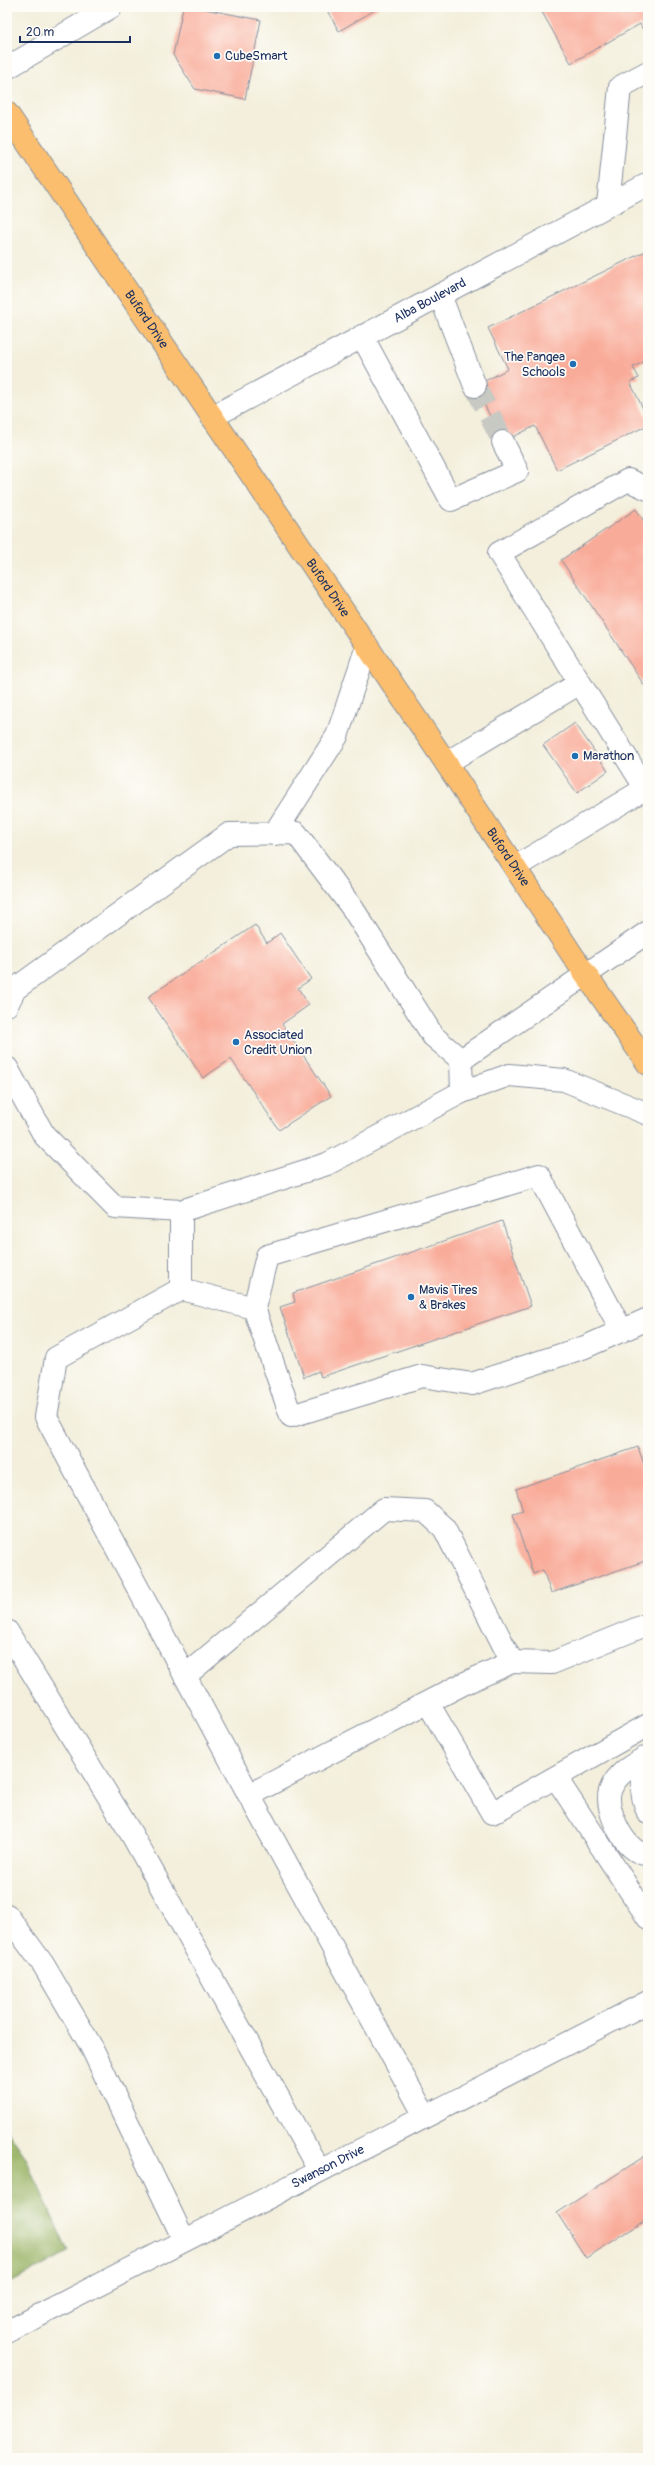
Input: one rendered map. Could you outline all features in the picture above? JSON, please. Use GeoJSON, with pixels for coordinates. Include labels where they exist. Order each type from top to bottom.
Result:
{"type":"FeatureCollection","features":[{"type":"Feature","properties":{"kind":"highway","name":"Buford Drive"},"geometry":{"type":"LineString","coordinates":[[7,113],[446,763],[585,974],[648,1064]]}},
{"type":"Feature","properties":{"kind":"street"},"geometry":{"type":"LineString","coordinates":[[7,68],[111,7]]}},
{"type":"Feature","properties":{"kind":"street"},"geometry":{"type":"LineString","coordinates":[[608,205],[620,87],[648,72]]}},
{"type":"Feature","properties":{"kind":"street","name":"Alba Boulevard"},"geometry":{"type":"LineString","coordinates":[[212,417],[648,184]]}},
{"type":"Feature","properties":{"kind":"street"},"geometry":{"type":"LineString","coordinates":[[440,295],[475,386]]}},
{"type":"Feature","properties":{"kind":"street"},"geometry":{"type":"LineString","coordinates":[[362,336],[451,500],[517,471],[503,442]]}},
{"type":"Feature","properties":{"kind":"street"},"geometry":{"type":"LineString","coordinates":[[515,867],[647,788],[500,553],[628,480],[648,489]]}},
{"type":"Feature","properties":{"kind":"street"},"geometry":{"type":"LineString","coordinates":[[274,834],[337,736],[367,646]]}},
{"type":"Feature","properties":{"kind":"street"},"geometry":{"type":"LineString","coordinates":[[446,763],[580,683]]}},
{"type":"Feature","properties":{"kind":"street"},"geometry":{"type":"LineString","coordinates":[[7,1005],[15,988],[229,834],[296,833],[353,909],[433,1036],[461,1060],[462,1092]]}},
{"type":"Feature","properties":{"kind":"street"},"geometry":{"type":"LineString","coordinates":[[461,1060],[648,932]]}},
{"type":"Feature","properties":{"kind":"street"},"geometry":{"type":"LineString","coordinates":[[7,1068],[44,1135],[115,1207],[181,1211],[326,1164],[462,1092],[509,1076],[564,1080],[648,1114]]}},
{"type":"Feature","properties":{"kind":"street"},"geometry":{"type":"LineString","coordinates":[[622,1331],[539,1175],[266,1256],[254,1308],[291,1416],[422,1376],[472,1384],[585,1347],[622,1331],[648,1319]]}},
{"type":"Feature","properties":{"kind":"street"},"geometry":{"type":"LineString","coordinates":[[181,1211],[181,1289]]}},
{"type":"Feature","properties":{"kind":"street"},"geometry":{"type":"LineString","coordinates":[[254,1308],[181,1289],[56,1358],[46,1417],[249,1795],[425,2116]]}},
{"type":"Feature","properties":{"kind":"street"},"geometry":{"type":"LineString","coordinates":[[185,1676],[384,1509],[425,1511],[444,1528],[512,1662]]}},
{"type":"Feature","properties":{"kind":"street"},"geometry":{"type":"LineString","coordinates":[[249,1795],[428,1703],[512,1662],[552,1663],[648,1624]]}},
{"type":"Feature","properties":{"kind":"street"},"geometry":{"type":"LineString","coordinates":[[7,1631],[132,1835],[319,2170]]}},
{"type":"Feature","properties":{"kind":"street"},"geometry":{"type":"LineString","coordinates":[[428,1703],[492,1813],[648,1725]]}},
{"type":"Feature","properties":{"kind":"street"},"geometry":{"type":"LineString","coordinates":[[648,1756],[619,1774],[609,1792],[613,1819],[626,1843],[644,1855],[648,1854]]}},
{"type":"Feature","properties":{"kind":"street"},"geometry":{"type":"LineString","coordinates":[[648,1764],[643,1771],[643,1800],[648,1813]]}},
{"type":"Feature","properties":{"kind":"street"},"geometry":{"type":"LineString","coordinates":[[556,1778],[644,1905]]}},
{"type":"Feature","properties":{"kind":"street"},"geometry":{"type":"LineString","coordinates":[[7,1915],[43,1964],[91,2046],[184,2240]]}},
{"type":"Feature","properties":{"kind":"street","name":"Swanson Drive"},"geometry":{"type":"LineString","coordinates":[[7,2332],[319,2170],[648,2002]]}},
{"type":"Feature","properties":{"kind":"green space"},"geometry":{"type":"Polygon","coordinates":[[[7,2130],[25,2156],[68,2252],[7,2285],[7,2130]]]}},
{"type":"Feature","properties":{"kind":"building"},"geometry":{"type":"Polygon","coordinates":[[[183,7],[194,7],[261,20],[245,99],[195,89],[173,55],[183,7]]]}},
{"type":"Feature","properties":{"kind":"building"},"geometry":{"type":"Polygon","coordinates":[[[325,7],[380,7],[339,31],[325,7]]]}},
{"type":"Feature","properties":{"kind":"building"},"geometry":{"type":"Polygon","coordinates":[[[539,7],[648,7],[648,30],[644,32],[640,24],[571,63],[539,7]]]}},
{"type":"Feature","properties":{"kind":"building","name":"The Pangea Schools"},"geometry":{"type":"Polygon","coordinates":[[[648,250],[648,360],[633,367],[639,378],[630,382],[648,419],[648,425],[557,470],[535,426],[503,442],[475,386],[508,369],[488,328],[648,250]]]}},
{"type":"Feature","properties":{"kind":"building"},"geometry":{"type":"Polygon","coordinates":[[[636,509],[648,527],[648,691],[561,560],[636,509]]]}},
{"type":"Feature","properties":{"kind":"building"},"geometry":{"type":"Polygon","coordinates":[[[575,723],[608,771],[577,793],[543,745],[575,723]]]}},
{"type":"Feature","properties":{"kind":"building","name":"Associated Credit Union"},"geometry":{"type":"Polygon","coordinates":[[[255,925],[267,943],[280,933],[311,979],[298,988],[309,1005],[282,1024],[331,1096],[279,1130],[231,1059],[203,1078],[148,997],[255,925]]]}},
{"type":"Feature","properties":{"kind":"building","name":"Mavis Tires & Brakes"},"geometry":{"type":"Polygon","coordinates":[[[502,1221],[531,1306],[321,1377],[319,1371],[304,1377],[280,1307],[295,1302],[293,1293],[502,1221]]]}},
{"type":"Feature","properties":{"kind":"building"},"geometry":{"type":"Polygon","coordinates":[[[638,1447],[646,1470],[648,1470],[648,1560],[551,1593],[543,1570],[533,1574],[513,1514],[523,1511],[516,1489],[638,1447]]]}},
{"type":"Feature","properties":{"kind":"building"},"geometry":{"type":"Polygon","coordinates":[[[648,2154],[648,2219],[586,2258],[557,2213],[648,2154]]]}},
{"type":"Feature","properties":{"kind":"tunnel"},"geometry":{"type":"LineString","coordinates":[[475,386],[503,442]]}},
{"type":"Feature","properties":{"kind":"place","name":"CubeSmart"},"geometry":{"type":"Point","coordinates":[217,56]}},
{"type":"Feature","properties":{"kind":"place","name":"The Pangea Schools"},"geometry":{"type":"Point","coordinates":[573,364]}},
{"type":"Feature","properties":{"kind":"place","name":"Marathon"},"geometry":{"type":"Point","coordinates":[575,756]}},
{"type":"Feature","properties":{"kind":"place","name":"Associated Credit Union"},"geometry":{"type":"Point","coordinates":[236,1042]}},
{"type":"Feature","properties":{"kind":"place","name":"Mavis Tires & Brakes"},"geometry":{"type":"Point","coordinates":[411,1297]}}]}
